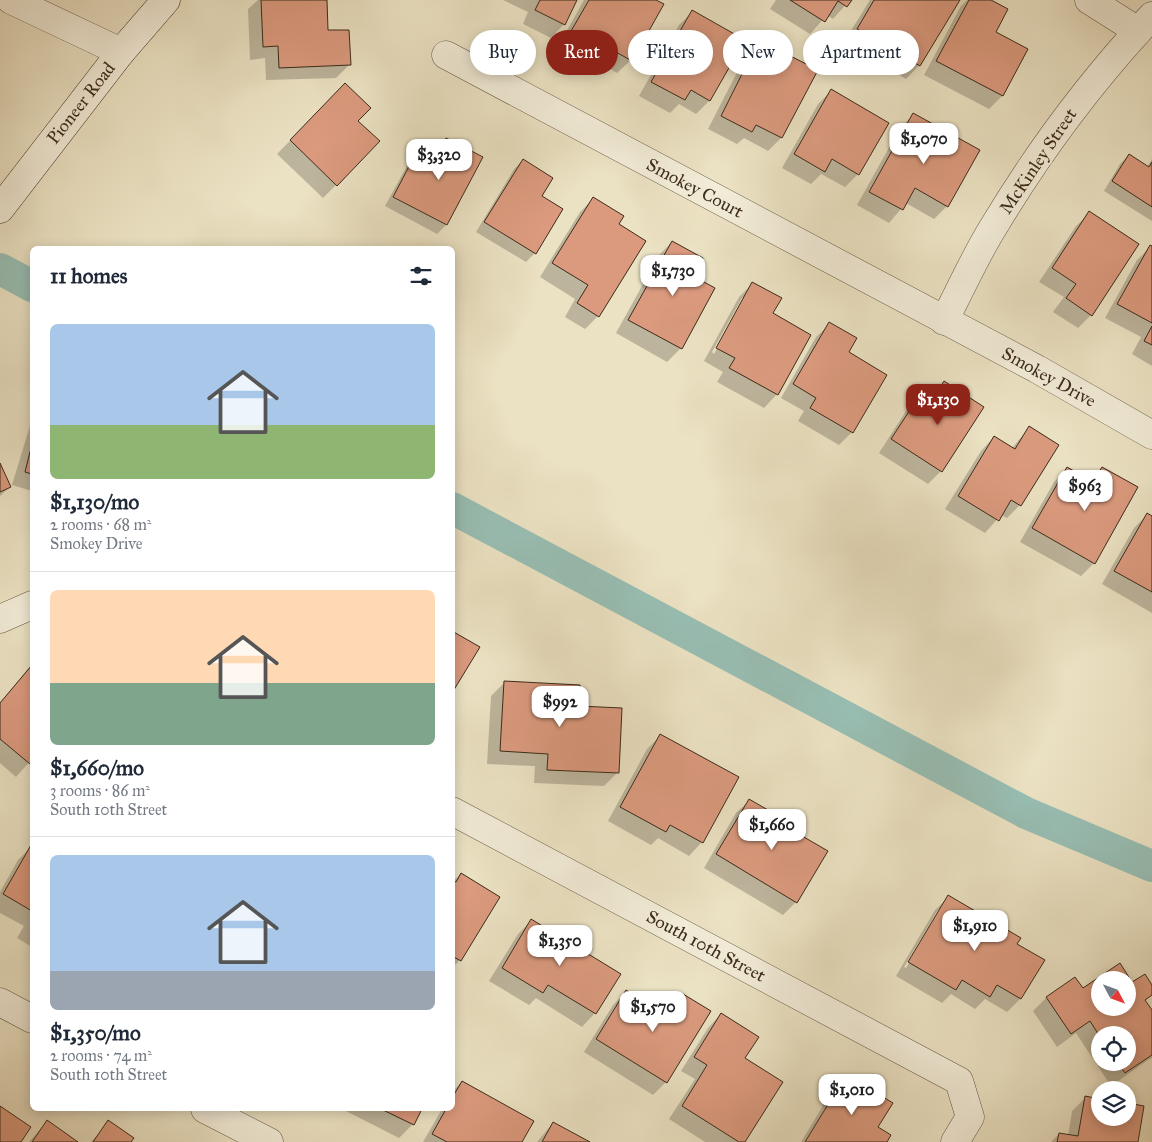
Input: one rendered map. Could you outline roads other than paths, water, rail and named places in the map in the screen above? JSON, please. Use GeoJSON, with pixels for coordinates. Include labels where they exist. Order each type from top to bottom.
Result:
{"type":"FeatureCollection","features":[{"type":"Feature","properties":{"kind":"street"},"geometry":{"type":"LineString","coordinates":[[10,0],[121,52]]}},
{"type":"Feature","properties":{"kind":"street","name":"Pioneer Road"},"geometry":{"type":"LineString","coordinates":[[0,209],[121,52],[166,0]]}},
{"type":"Feature","properties":{"kind":"street"},"geometry":{"type":"LineString","coordinates":[[1089,0],[1145,24]]}},
{"type":"Feature","properties":{"kind":"street","name":"McKinley Street"},"geometry":{"type":"LineString","coordinates":[[944,321],[993,227],[1050,139],[1093,83],[1145,24]]}},
{"type":"Feature","properties":{"kind":"street","name":"Smokey Court"},"geometry":{"type":"LineString","coordinates":[[446,55],[944,321]]}},
{"type":"Feature","properties":{"kind":"street","name":"Smokey Drive"},"geometry":{"type":"LineString","coordinates":[[944,321],[1037,369],[1152,435]]}},
{"type":"Feature","properties":{"kind":"street"},"geometry":{"type":"LineString","coordinates":[[0,619],[30,606]]}},
{"type":"Feature","properties":{"kind":"street","name":"South 10th Street"},"geometry":{"type":"LineString","coordinates":[[455,813],[959,1081],[970,1117],[955,1142]]}},
{"type":"Feature","properties":{"kind":"street"},"geometry":{"type":"LineString","coordinates":[[0,1002],[30,1018]]}},
{"type":"Feature","properties":{"kind":"street"},"geometry":{"type":"LineString","coordinates":[[209,1111],[269,1142]]}},
{"type":"Feature","properties":{"kind":"waterway"},"geometry":{"type":"LineString","coordinates":[[0,269],[30,285]]}},
{"type":"Feature","properties":{"kind":"waterway"},"geometry":{"type":"LineString","coordinates":[[455,510],[1026,813],[1152,866]]}}]}
